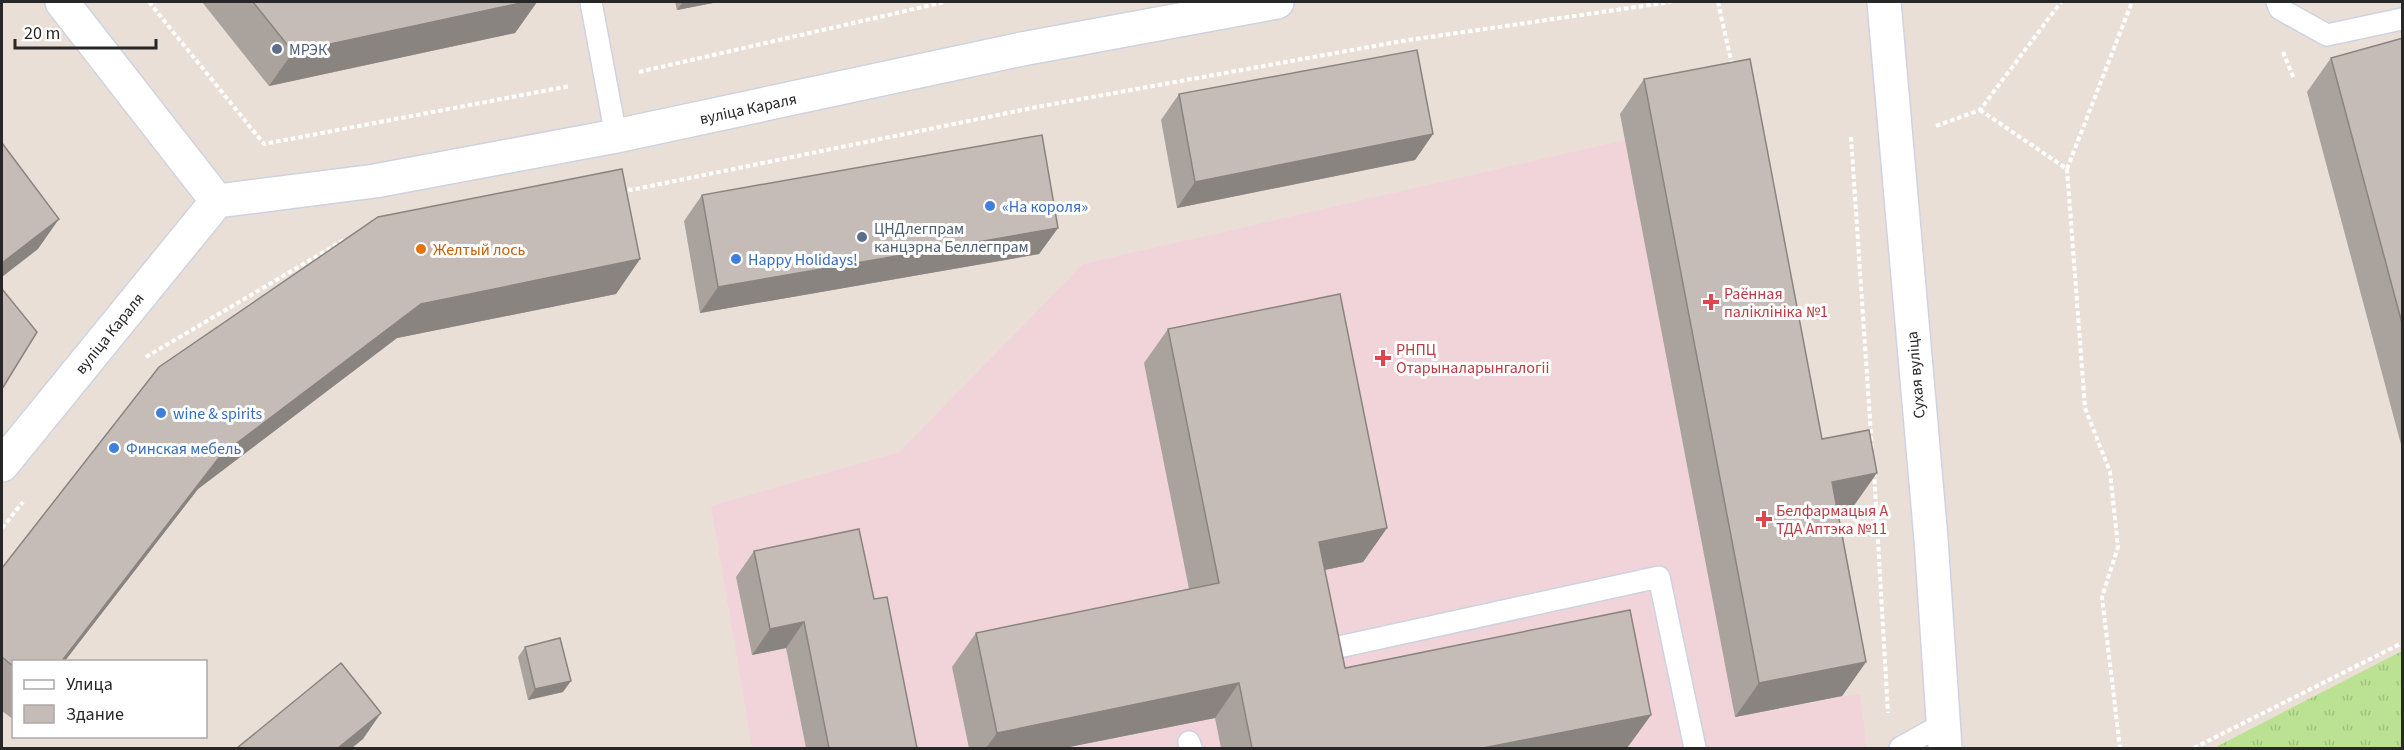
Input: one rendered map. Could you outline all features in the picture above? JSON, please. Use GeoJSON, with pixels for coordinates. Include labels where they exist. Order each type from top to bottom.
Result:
{"type":"FeatureCollection","features":[{"type":"Feature","properties":{"kind":"main road"},"geometry":{"type":"LineString","coordinates":[[62,2],[217,201]]}},
{"type":"Feature","properties":{"kind":"main road","name":"вуліца Караля"},"geometry":{"type":"LineString","coordinates":[[2,465],[217,201],[375,181],[616,136],[1023,49],[1266,2]]}},
{"type":"Feature","properties":{"kind":"main road","name":"Сухая вуліца"},"geometry":{"type":"LineString","coordinates":[[1884,2],[1923,471],[1931,539],[1944,736]]}},
{"type":"Feature","properties":{"kind":"lane"},"geometry":{"type":"LineString","coordinates":[[591,2],[616,136]]}},
{"type":"Feature","properties":{"kind":"lane"},"geometry":{"type":"LineString","coordinates":[[2277,2],[2280,9],[2327,35],[2403,19]]}},
{"type":"Feature","properties":{"kind":"lane"},"geometry":{"type":"LineString","coordinates":[[1340,647],[1659,577],[1695,748]]}},
{"type":"Feature","properties":{"kind":"lane"},"geometry":{"type":"LineString","coordinates":[[1900,748],[1944,736]]}},
{"type":"Feature","properties":{"kind":"path"},"geometry":{"type":"LineString","coordinates":[[149,2],[264,144],[607,79],[945,2]]}},
{"type":"Feature","properties":{"kind":"path"},"geometry":{"type":"LineString","coordinates":[[620,187],[631,190],[1036,107],[1402,41],[1671,2]]}},
{"type":"Feature","properties":{"kind":"path"},"geometry":{"type":"LineString","coordinates":[[1718,2],[1734,76]]}},
{"type":"Feature","properties":{"kind":"path"},"geometry":{"type":"LineString","coordinates":[[1929,128],[1980,110],[2061,2]]}},
{"type":"Feature","properties":{"kind":"path"},"geometry":{"type":"LineString","coordinates":[[2120,748],[2102,597],[2118,546],[2110,472],[2085,408],[2067,169],[2132,2]]}},
{"type":"Feature","properties":{"kind":"path"},"geometry":{"type":"LineString","coordinates":[[1980,110],[2067,169]]}},
{"type":"Feature","properties":{"kind":"path"},"geometry":{"type":"LineString","coordinates":[[1851,133],[1872,454]]}},
{"type":"Feature","properties":{"kind":"path"},"geometry":{"type":"LineString","coordinates":[[139,361],[353,235]]}},
{"type":"Feature","properties":{"kind":"path"},"geometry":{"type":"LineString","coordinates":[[1873,466],[1889,725]]}},
{"type":"Feature","properties":{"kind":"path"},"geometry":{"type":"LineString","coordinates":[[2,528],[30,493]]}},
{"type":"Feature","properties":{"kind":"path"},"geometry":{"type":"LineString","coordinates":[[2194,748],[2403,643]]}},
{"type":"Feature","properties":{"kind":"shaded area","name":"РНПЦ Отарыналарынгалогіі"},"geometry":{"type":"Polygon","coordinates":[[[1620,114],[1809,516],[1842,696],[1860,694],[1867,748],[752,748],[711,506],[899,452],[1083,264],[1624,140],[1620,114]]]}},
{"type":"Feature","properties":{"kind":"green space"},"geometry":{"type":"Polygon","coordinates":[[[2402,651],[2402,748],[2214,748],[2402,651]]]}},
{"type":"Feature","properties":{"kind":"building"},"geometry":{"type":"Polygon","coordinates":[[[253,2],[525,2],[293,52],[253,2]]]}},
{"type":"Feature","properties":{"kind":"building"},"geometry":{"type":"Polygon","coordinates":[[[2403,38],[2403,327],[2331,58],[2403,38]]]}},
{"type":"Feature","properties":{"kind":"building"},"geometry":{"type":"Polygon","coordinates":[[[1417,50],[1433,134],[1195,182],[1179,94],[1417,50]]]}},
{"type":"Feature","properties":{"kind":"building","name":"Раённая паліклініка №1"},"geometry":{"type":"Polygon","coordinates":[[[1750,59],[1822,439],[1869,430],[1877,473],[1832,482],[1866,662],[1759,683],[1644,79],[1750,59]]]}},
{"type":"Feature","properties":{"kind":"building","name":"ЦНДлегпрам канцэрна Беллегпрам"},"geometry":{"type":"Polygon","coordinates":[[[1042,135],[1058,228],[718,287],[702,195],[1042,135]]]}},
{"type":"Feature","properties":{"kind":"building"},"geometry":{"type":"Polygon","coordinates":[[[2,143],[59,219],[2,263],[2,143]]]}},
{"type":"Feature","properties":{"kind":"building"},"geometry":{"type":"Polygon","coordinates":[[[622,169],[640,259],[421,304],[221,455],[63,660],[12,660],[12,665],[2,657],[2,568],[159,367],[378,217],[622,169]]]}},
{"type":"Feature","properties":{"kind":"building"},"geometry":{"type":"Polygon","coordinates":[[[2,289],[37,332],[2,389],[2,289]]]}},
{"type":"Feature","properties":{"kind":"building"},"geometry":{"type":"Polygon","coordinates":[[[1340,294],[1387,528],[1319,542],[1345,668],[1630,610],[1651,715],[1483,748],[1252,748],[1239,683],[997,733],[976,633],[1219,583],[1168,329],[1340,294]]]}},
{"type":"Feature","properties":{"kind":"building"},"geometry":{"type":"Polygon","coordinates":[[[859,529],[874,599],[887,597],[917,748],[829,748],[804,622],[770,629],[754,551],[859,529]]]}},
{"type":"Feature","properties":{"kind":"building"},"geometry":{"type":"Polygon","coordinates":[[[560,638],[571,681],[535,689],[525,647],[560,638]]]}},
{"type":"Feature","properties":{"kind":"building"},"geometry":{"type":"Polygon","coordinates":[[[341,663],[381,713],[338,748],[237,748],[341,663]]]}},
{"type":"Feature","properties":{"kind":"place","name":"МРЭК"},"geometry":{"type":"Point","coordinates":[277,49]}},
{"type":"Feature","properties":{"kind":"place","name":"«На короля»"},"geometry":{"type":"Point","coordinates":[990,206]}},
{"type":"Feature","properties":{"kind":"place","name":"ЦНДлегпрам канцэрна Беллегпрам"},"geometry":{"type":"Point","coordinates":[862,237]}},
{"type":"Feature","properties":{"kind":"place","name":"Желтый лось"},"geometry":{"type":"Point","coordinates":[421,249]}},
{"type":"Feature","properties":{"kind":"place","name":"Happy Holidays!"},"geometry":{"type":"Point","coordinates":[736,259]}},
{"type":"Feature","properties":{"kind":"place","name":"Раённая паліклініка №1"},"geometry":{"type":"Point","coordinates":[1711,302]}},
{"type":"Feature","properties":{"kind":"place","name":"РНПЦ Отарыналарынгалогіі"},"geometry":{"type":"Point","coordinates":[1383,358]}},
{"type":"Feature","properties":{"kind":"place","name":"wine & spirits"},"geometry":{"type":"Point","coordinates":[161,413]}},
{"type":"Feature","properties":{"kind":"place","name":"Финская мебель"},"geometry":{"type":"Point","coordinates":[114,448]}},
{"type":"Feature","properties":{"kind":"place","name":"Белфармацыя А ТДА Аптэка №11"},"geometry":{"type":"Point","coordinates":[1764,519]}}]}
